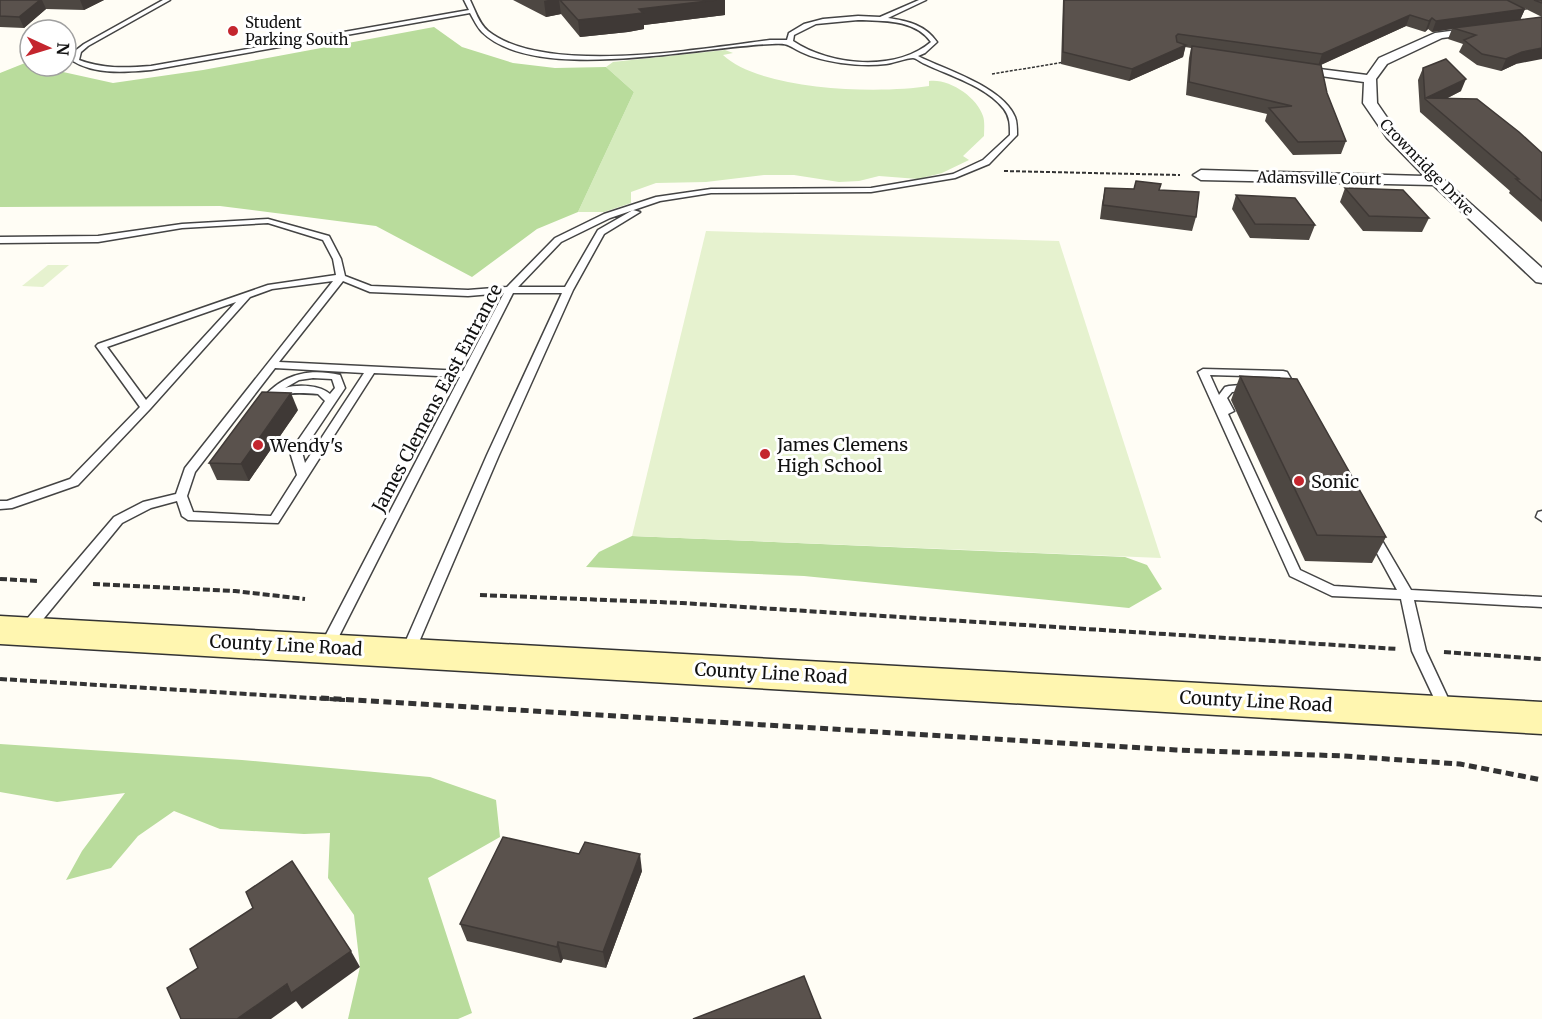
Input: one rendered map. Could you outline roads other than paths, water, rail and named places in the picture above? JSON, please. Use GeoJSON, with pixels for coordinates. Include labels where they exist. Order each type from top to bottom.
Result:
{"type":"FeatureCollection","features":[{"type":"Feature","properties":{"kind":"main road","name":"County Line Road"},"geometry":{"type":"LineString","coordinates":[[13,630],[1542,718]]}},
{"type":"Feature","properties":{"kind":"street"},"geometry":{"type":"LineString","coordinates":[[1520,13],[1540,22]]}},
{"type":"Feature","properties":{"kind":"street"},"geometry":{"type":"LineString","coordinates":[[1280,66],[1370,79],[1383,61],[1439,35],[1540,22]]}},
{"type":"Feature","properties":{"kind":"street","name":"Crownridge Drive"},"geometry":{"type":"LineString","coordinates":[[1370,79],[1370,103],[1380,119],[1437,181],[1540,280]]}},
{"type":"Feature","properties":{"kind":"street","name":"Adamsville Court"},"geometry":{"type":"LineString","coordinates":[[1202,175],[1437,181]]}},
{"type":"Feature","properties":{"kind":"lane"},"geometry":{"type":"LineString","coordinates":[[166,0],[86,45],[78,51],[76,61],[88,67],[107,70],[151,68],[472,11]]}},
{"type":"Feature","properties":{"kind":"lane"},"geometry":{"type":"LineString","coordinates":[[467,0],[485,33],[516,48],[543,55],[616,58],[770,42],[790,42],[797,49],[810,55],[840,61],[875,63],[915,57],[929,50],[934,42],[931,35],[920,28],[881,19],[846,18],[815,22],[800,27],[791,34],[790,42]]}},
{"type":"Feature","properties":{"kind":"lane"},"geometry":{"type":"LineString","coordinates":[[881,19],[923,0]]}},
{"type":"Feature","properties":{"kind":"lane","name":"James Clemens East Entrance"},"geometry":{"type":"LineString","coordinates":[[326,648],[510,290],[558,240],[607,216],[659,199],[711,191],[871,190],[955,176],[986,162],[1014,135],[1012,116],[1001,100],[975,84],[936,69],[915,57]]}},
{"type":"Feature","properties":{"kind":"lane","name":"James Clemens East Entrance"},"geometry":{"type":"LineString","coordinates":[[408,652],[493,455],[568,290],[601,232],[659,199]]}},
{"type":"Feature","properties":{"kind":"lane"},"geometry":{"type":"LineString","coordinates":[[0,240],[98,239],[182,226],[268,221],[326,238],[337,259],[340,277],[189,471],[181,496],[188,516],[274,520],[370,370]]}},
{"type":"Feature","properties":{"kind":"lane"},"geometry":{"type":"LineString","coordinates":[[146,407],[101,346],[272,287],[340,277],[370,289],[468,293],[568,290]]}},
{"type":"Feature","properties":{"kind":"lane"},"geometry":{"type":"LineString","coordinates":[[0,505],[8,505],[74,482],[146,407],[247,295]]}},
{"type":"Feature","properties":{"kind":"lane"},"geometry":{"type":"LineString","coordinates":[[272,365],[466,374]]}},
{"type":"Feature","properties":{"kind":"lane"},"geometry":{"type":"LineString","coordinates":[[1281,393],[1297,403],[1283,374],[1203,372],[1295,573],[1332,591],[1542,602]]}},
{"type":"Feature","properties":{"kind":"lane"},"geometry":{"type":"LineString","coordinates":[[257,413],[270,396],[291,377],[317,374],[336,377],[340,388],[296,452],[303,475]]}},
{"type":"Feature","properties":{"kind":"lane"},"geometry":{"type":"LineString","coordinates":[[1251,476],[1251,456],[1222,398],[1229,389],[1265,388]]}},
{"type":"Feature","properties":{"kind":"lane"},"geometry":{"type":"LineString","coordinates":[[270,396],[292,389],[321,391],[331,401]]}},
{"type":"Feature","properties":{"kind":"lane"},"geometry":{"type":"LineString","coordinates":[[189,471],[215,460]]}},
{"type":"Feature","properties":{"kind":"lane"},"geometry":{"type":"LineString","coordinates":[[13,630],[66,582],[118,520],[147,505],[181,496]]}},
{"type":"Feature","properties":{"kind":"lane"},"geometry":{"type":"LineString","coordinates":[[1367,524],[1406,594],[1419,651],[1447,713]]}},
{"type":"Feature","properties":{"kind":"place","name":"Student Parking South"},"geometry":{"type":"Point","coordinates":[233,31]}},
{"type":"Feature","properties":{"kind":"place","name":"Wendy's"},"geometry":{"type":"Point","coordinates":[258,445]}},
{"type":"Feature","properties":{"kind":"place","name":"James Clemens High School"},"geometry":{"type":"Point","coordinates":[765,454]}},
{"type":"Feature","properties":{"kind":"place","name":"Sonic"},"geometry":{"type":"Point","coordinates":[1299,481]}}]}
